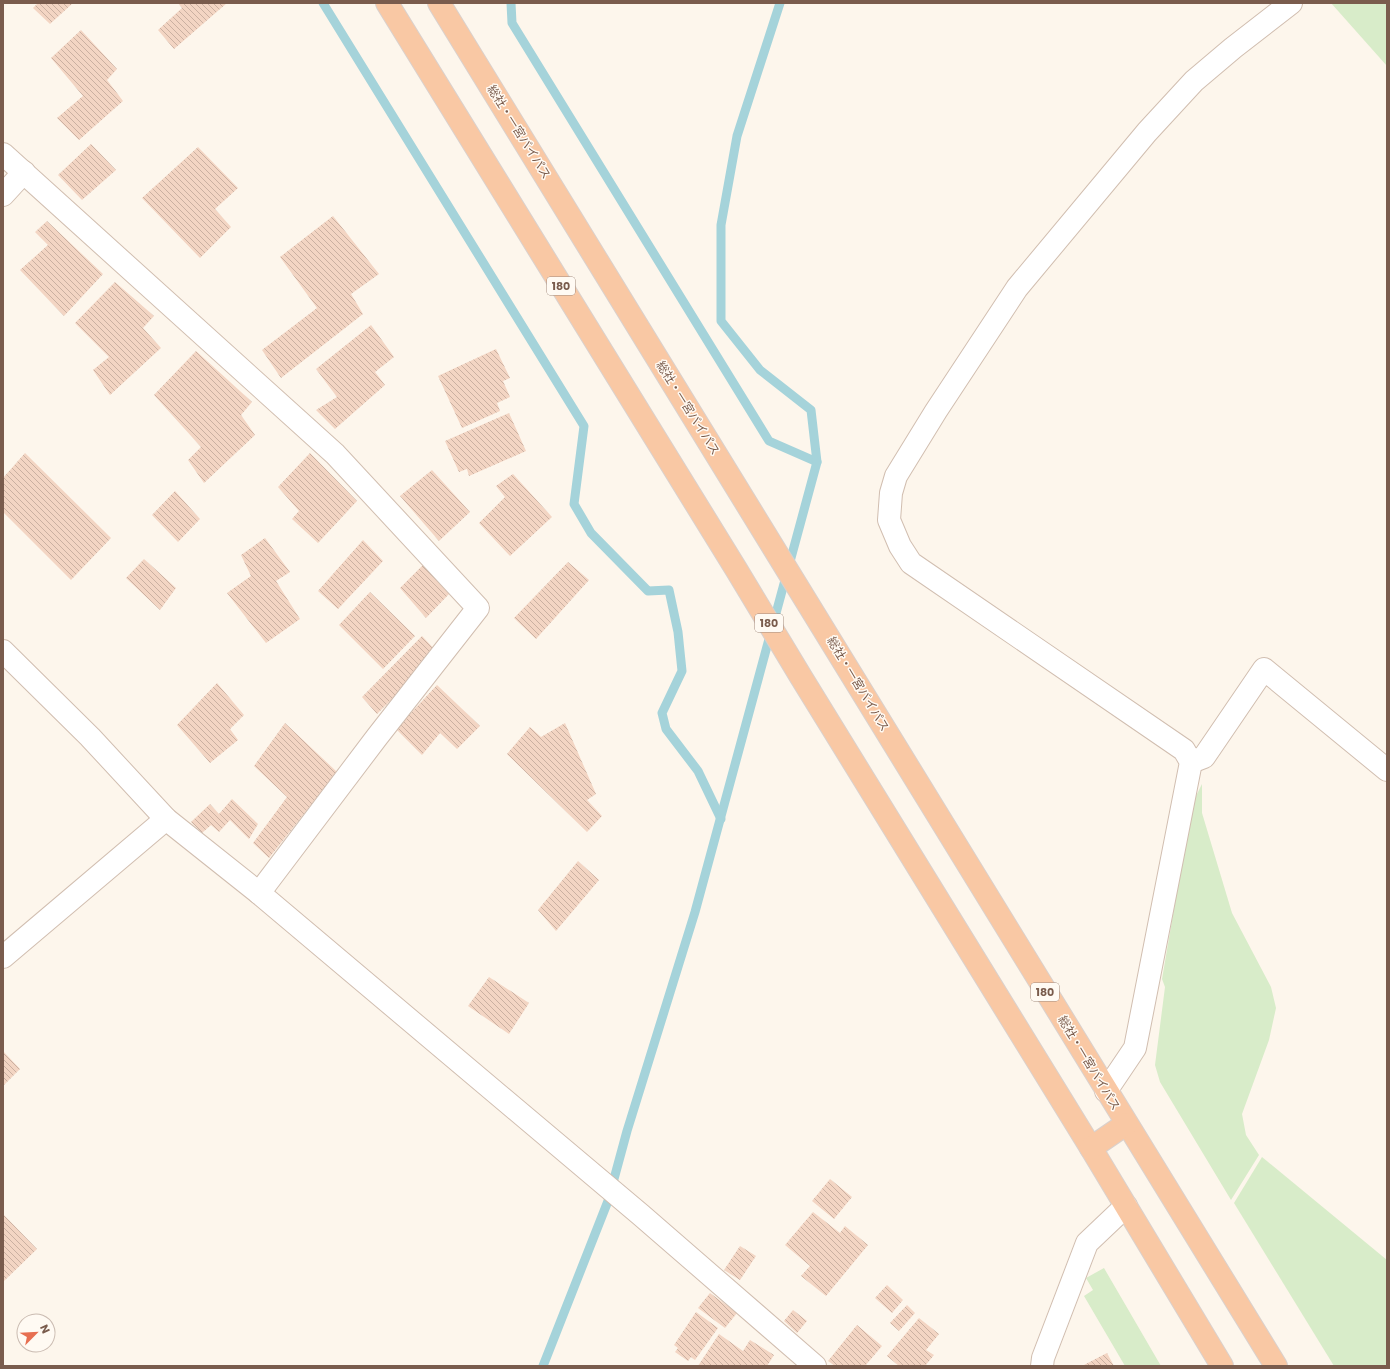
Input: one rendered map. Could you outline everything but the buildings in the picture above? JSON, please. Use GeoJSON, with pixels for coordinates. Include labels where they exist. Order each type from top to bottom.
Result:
{"type":"FeatureCollection","features":[{"type":"Feature","properties":{"kind":"highway","name":"180"},"geometry":{"type":"LineString","coordinates":[[387,3],[736,569],[1126,1206],[1222,1366]]}},
{"type":"Feature","properties":{"kind":"highway","name":"総社・一宮バイパス"},"geometry":{"type":"LineString","coordinates":[[439,3],[1276,1366]]}},
{"type":"Feature","properties":{"kind":"highway"},"geometry":{"type":"LineString","coordinates":[[1090,1148],[1126,1124]]}},
{"type":"Feature","properties":{"kind":"street"},"geometry":{"type":"LineString","coordinates":[[1106,1091],[1135,1048],[1191,762],[1184,750],[911,563],[900,546],[889,520],[890,493],[896,476],[936,411],[1017,288],[1147,132],[1194,81],[1233,48],[1291,3]]}},
{"type":"Feature","properties":{"kind":"street"},"geometry":{"type":"LineString","coordinates":[[3,154],[335,454],[478,608],[377,737],[259,893]]}},
{"type":"Feature","properties":{"kind":"street"},"geometry":{"type":"LineString","coordinates":[[3,195],[24,172]]}},
{"type":"Feature","properties":{"kind":"street"},"geometry":{"type":"LineString","coordinates":[[3,651],[90,737],[166,819],[259,893],[583,1166],[815,1366]]}},
{"type":"Feature","properties":{"kind":"street"},"geometry":{"type":"LineString","coordinates":[[1191,762],[1204,757],[1264,669],[1387,770]]}},
{"type":"Feature","properties":{"kind":"street"},"geometry":{"type":"LineString","coordinates":[[3,958],[166,819]]}},
{"type":"Feature","properties":{"kind":"street"},"geometry":{"type":"LineString","coordinates":[[1042,1366],[1043,1358],[1087,1242],[1126,1206]]}},
{"type":"Feature","properties":{"kind":"green space"},"geometry":{"type":"Polygon","coordinates":[[[1331,3],[1387,3],[1387,66],[1331,3]]]}},
{"type":"Feature","properties":{"kind":"green space"},"geometry":{"type":"Polygon","coordinates":[[[1202,784],[1202,813],[1232,913],[1271,987],[1276,1008],[1269,1040],[1242,1114],[1246,1135],[1259,1155],[1231,1200],[1160,1082],[1155,1065],[1165,987],[1162,979],[1192,804],[1202,784]]]}},
{"type":"Feature","properties":{"kind":"green space"},"geometry":{"type":"Polygon","coordinates":[[[1262,1157],[1387,1260],[1387,1366],[1334,1366],[1234,1203],[1262,1157]]]}},
{"type":"Feature","properties":{"kind":"green space"},"geometry":{"type":"Polygon","coordinates":[[[1104,1268],[1161,1366],[1125,1366],[1084,1296],[1093,1290],[1086,1278],[1104,1268]]]}},
{"type":"Feature","properties":{"kind":"waterway"},"geometry":{"type":"LineString","coordinates":[[323,3],[584,426],[574,504],[591,533],[648,591],[669,590],[678,632],[682,671],[662,713],[666,729],[698,771],[721,819]]}},
{"type":"Feature","properties":{"kind":"waterway"},"geometry":{"type":"LineString","coordinates":[[511,3],[512,23],[769,441],[817,462]]}},
{"type":"Feature","properties":{"kind":"waterway"},"geometry":{"type":"LineString","coordinates":[[543,1366],[608,1201],[627,1131],[695,912],[817,462],[811,410],[760,370],[721,321],[721,225],[737,136],[780,3]]}}]}
